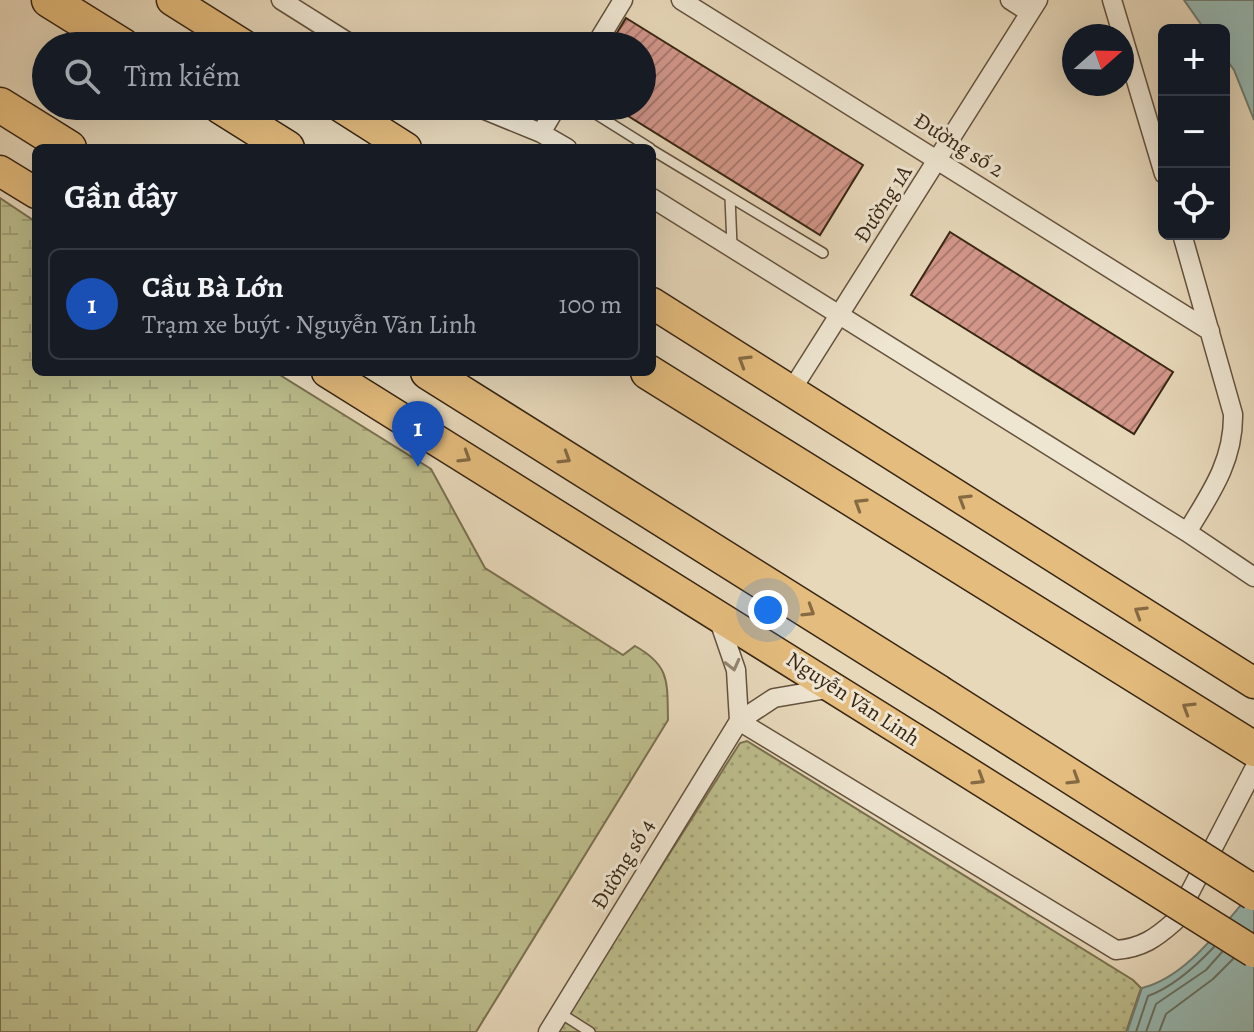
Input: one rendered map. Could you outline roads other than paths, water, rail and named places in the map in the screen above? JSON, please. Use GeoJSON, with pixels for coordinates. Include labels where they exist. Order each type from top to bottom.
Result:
{"type":"FeatureCollection","features":[{"type":"Feature","properties":{"kind":"highway"},"geometry":{"type":"LineString","coordinates":[[49,0],[100,32]]}},
{"type":"Feature","properties":{"kind":"highway"},"geometry":{"type":"LineString","coordinates":[[0,105],[63,144]]}},
{"type":"Feature","properties":{"kind":"highway"},"geometry":{"type":"LineString","coordinates":[[242,120],[281,144]]}},
{"type":"Feature","properties":{"kind":"highway"},"geometry":{"type":"LineString","coordinates":[[434,376],[1254,893]]}},
{"type":"Feature","properties":{"kind":"highway"},"geometry":{"type":"LineString","coordinates":[[654,376],[1254,749]]}},
{"type":"Feature","properties":{"kind":"main road"},"geometry":{"type":"LineString","coordinates":[[172,0],[223,32]]}},
{"type":"Feature","properties":{"kind":"main road"},"geometry":{"type":"LineString","coordinates":[[362,120],[400,144]]}},
{"type":"Feature","properties":{"kind":"main road"},"geometry":{"type":"LineString","coordinates":[[0,171],[32,191]]}},
{"type":"Feature","properties":{"kind":"main road"},"geometry":{"type":"LineString","coordinates":[[656,306],[1254,683]]}},
{"type":"Feature","properties":{"kind":"main road","name":"Nguyễn Văn Linh"},"geometry":{"type":"LineString","coordinates":[[333,376],[716,612],[1254,952]]}},
{"type":"Feature","properties":{"kind":"street"},"geometry":{"type":"LineString","coordinates":[[281,0],[332,32]]}},
{"type":"Feature","properties":{"kind":"street"},"geometry":{"type":"LineString","coordinates":[[604,32],[623,0]]}},
{"type":"Feature","properties":{"kind":"street","name":"Đường số 2"},"geometry":{"type":"LineString","coordinates":[[681,0],[1210,331]]}},
{"type":"Feature","properties":{"kind":"street"},"geometry":{"type":"LineString","coordinates":[[1010,0],[1034,6]]}},
{"type":"Feature","properties":{"kind":"street"},"geometry":{"type":"LineString","coordinates":[[1112,0],[1162,168]]}},
{"type":"Feature","properties":{"kind":"street","name":"Đường 1A"},"geometry":{"type":"LineString","coordinates":[[791,391],[1034,6]]}},
{"type":"Feature","properties":{"kind":"street"},"geometry":{"type":"LineString","coordinates":[[509,120],[560,144]]}},
{"type":"Feature","properties":{"kind":"street"},"geometry":{"type":"LineString","coordinates":[[541,133],[549,120]]}},
{"type":"Feature","properties":{"kind":"street"},"geometry":{"type":"LineString","coordinates":[[656,200],[1254,577]]}},
{"type":"Feature","properties":{"kind":"street"},"geometry":{"type":"LineString","coordinates":[[1184,240],[1233,414],[1234,442],[1223,472],[1187,532]]}},
{"type":"Feature","properties":{"kind":"street"},"geometry":{"type":"LineString","coordinates":[[716,612],[736,670],[739,721],[1116,950],[1136,948],[1156,938],[1175,921],[1254,769]]}},
{"type":"Feature","properties":{"kind":"street","name":"Đường số 4"},"geometry":{"type":"LineString","coordinates":[[548,1032],[739,721],[774,698],[835,687]]}},
{"type":"Feature","properties":{"kind":"lane"},"geometry":{"type":"LineString","coordinates":[[605,120],[643,144]]}},
{"type":"Feature","properties":{"kind":"lane"},"geometry":{"type":"LineString","coordinates":[[656,152],[823,253]]}},
{"type":"Feature","properties":{"kind":"lane"},"geometry":{"type":"LineString","coordinates":[[656,162],[665,158]]}},
{"type":"Feature","properties":{"kind":"lane"},"geometry":{"type":"LineString","coordinates":[[730,197],[732,247]]}},
{"type":"Feature","properties":{"kind":"lane"},"geometry":{"type":"LineString","coordinates":[[560,1013],[590,1032]]}},
{"type":"Feature","properties":{"kind":"water"},"geometry":{"type":"Polygon","coordinates":[[[1184,0],[1254,0],[1254,120],[1230,64],[1230,24],[1201,24],[1184,0]]]}},
{"type":"Feature","properties":{"kind":"water"},"geometry":{"type":"Polygon","coordinates":[[[1254,890],[1254,1032],[1127,1032],[1142,988],[1175,973],[1204,948],[1254,890]]]}},
{"type":"Feature","properties":{"kind":"place","name":"Cầu Bà Lớn"},"geometry":{"type":"Point","coordinates":[418,467]}}]}
